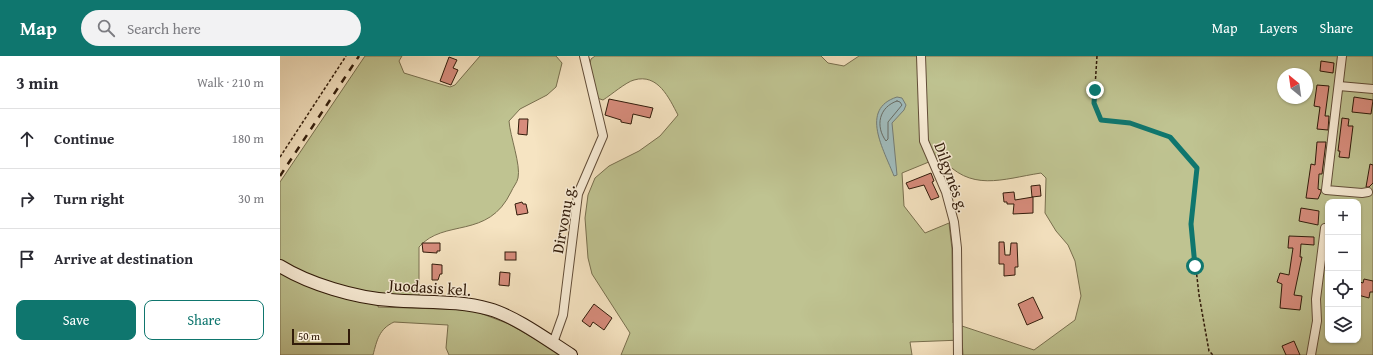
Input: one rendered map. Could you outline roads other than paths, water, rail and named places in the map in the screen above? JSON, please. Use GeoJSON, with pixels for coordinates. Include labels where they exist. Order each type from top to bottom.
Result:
{"type":"FeatureCollection","features":[{"type":"Feature","properties":{"kind":"street","name":"Dirvonų g."},"geometry":{"type":"LineString","coordinates":[[553,343],[563,315],[578,194],[603,136],[584,56]]}},
{"type":"Feature","properties":{"kind":"street","name":"Dilgynės g."},"geometry":{"type":"LineString","coordinates":[[921,56],[924,141],[946,192],[954,222],[958,248],[958,355]]}},
{"type":"Feature","properties":{"kind":"street"},"geometry":{"type":"LineString","coordinates":[[1342,56],[1326,190],[1362,194],[1368,192]]}},
{"type":"Feature","properties":{"kind":"street"},"geometry":{"type":"LineString","coordinates":[[1339,86],[1373,89]]}},
{"type":"Feature","properties":{"kind":"street"},"geometry":{"type":"LineString","coordinates":[[1311,355],[1316,321],[1316,299],[1325,228]]}},
{"type":"Feature","properties":{"kind":"street","name":"Juodasis kel."},"geometry":{"type":"LineString","coordinates":[[280,266],[323,285],[370,298],[460,304],[491,309],[553,343],[571,355]]}},
{"type":"Feature","properties":{"kind":"water"},"geometry":{"type":"Polygon","coordinates":[[[897,97],[902,98],[906,105],[904,110],[892,123],[897,175],[894,176],[881,143],[877,120],[879,111],[886,103],[897,97]]]}},
{"type":"Feature","properties":{"kind":"railway"},"geometry":{"type":"LineString","coordinates":[[280,176],[359,56]]}}]}
